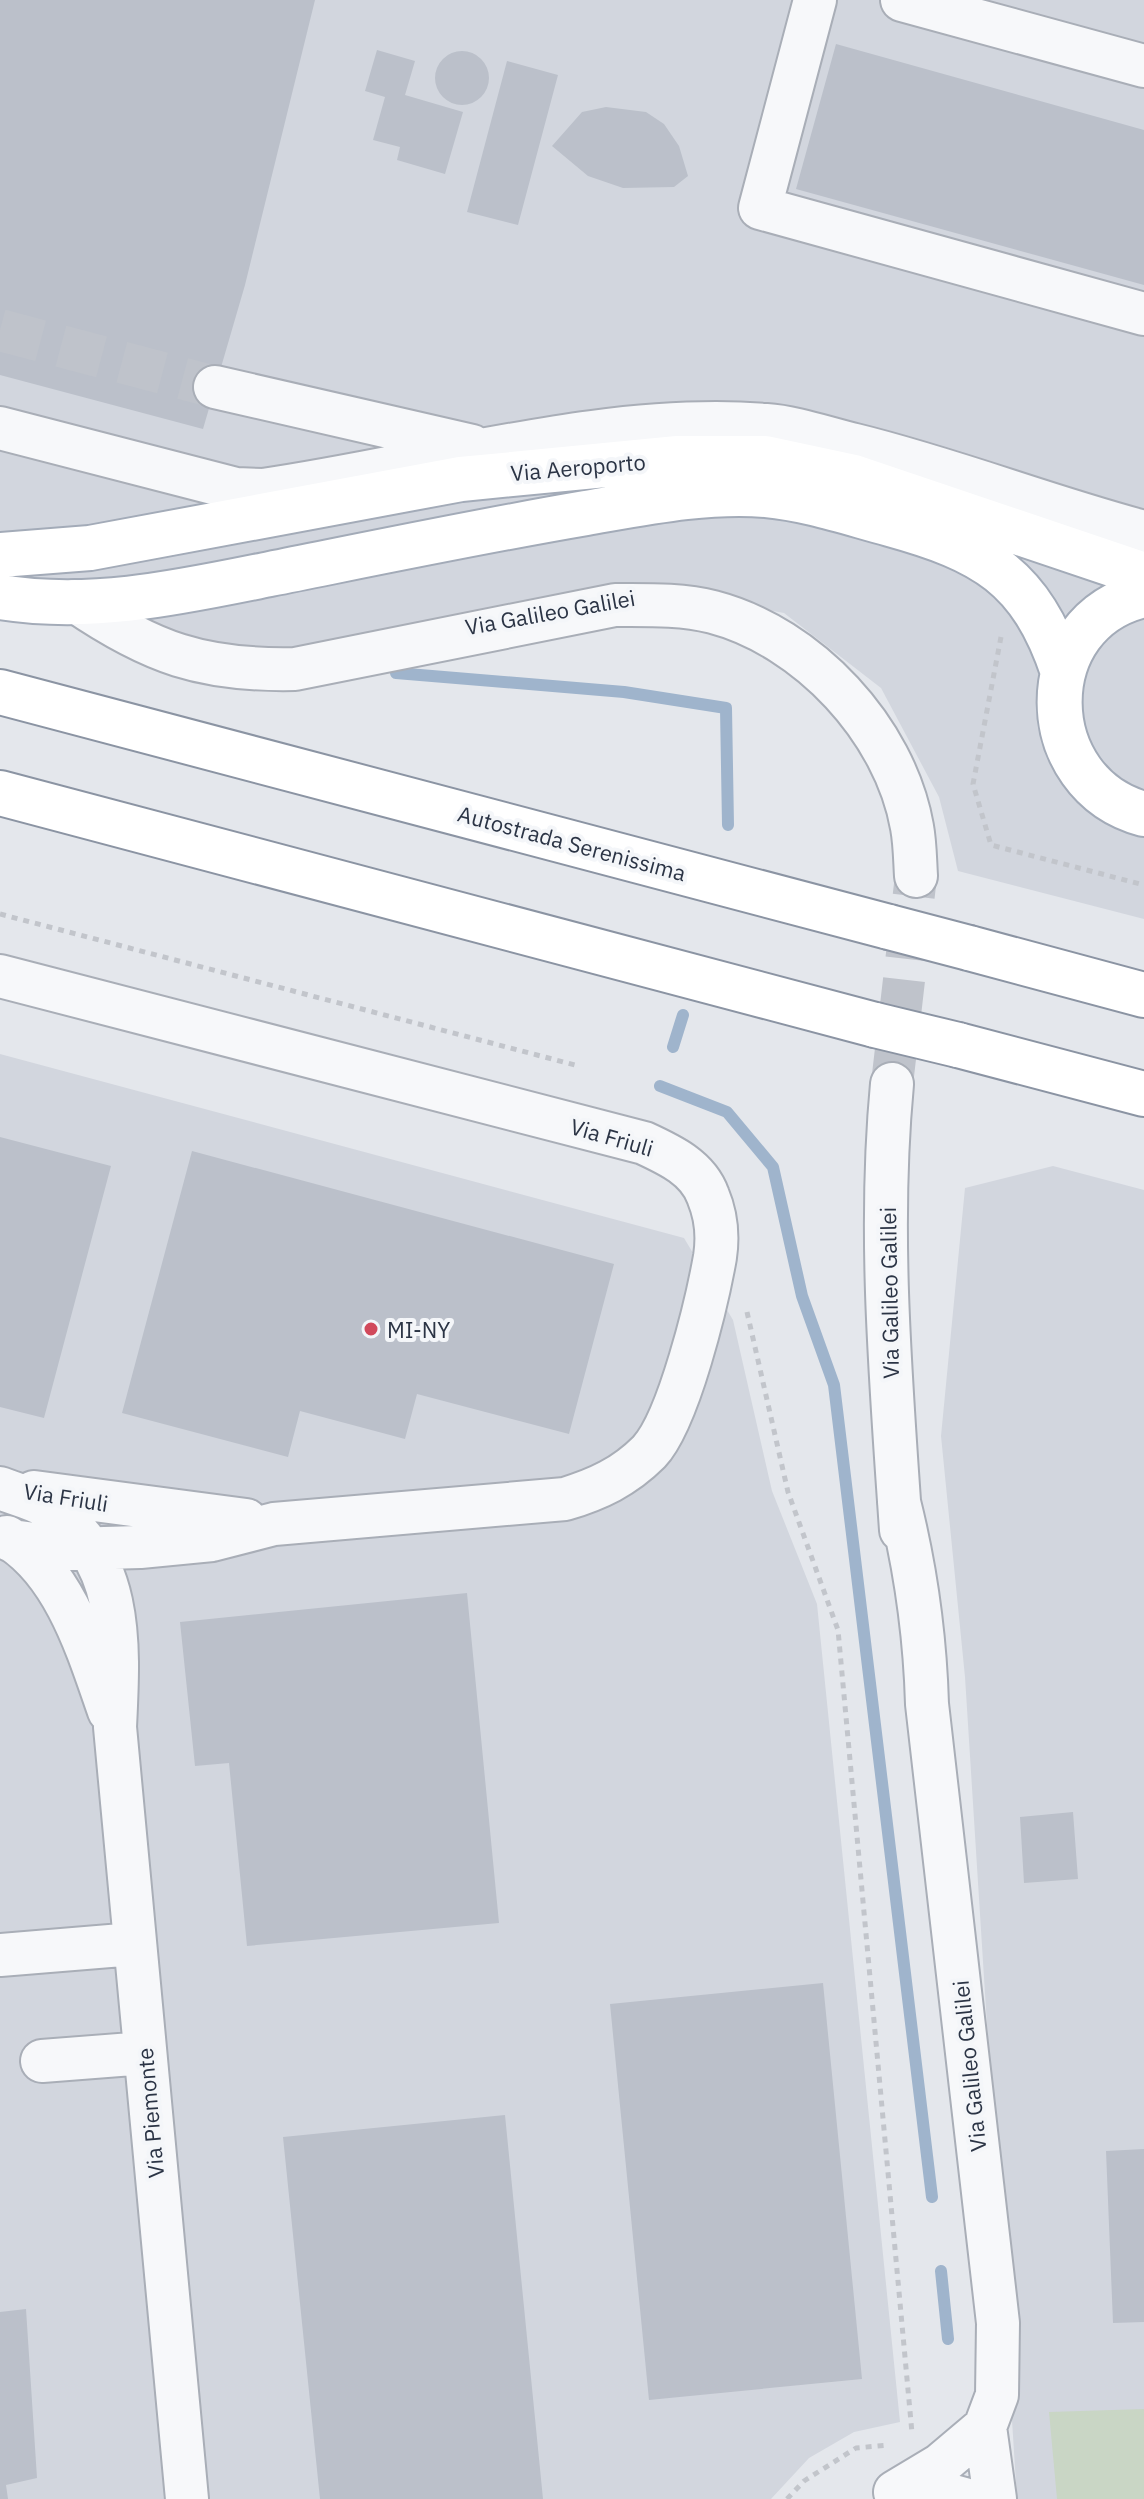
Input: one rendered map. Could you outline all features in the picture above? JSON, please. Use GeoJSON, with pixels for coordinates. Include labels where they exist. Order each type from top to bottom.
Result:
{"type":"FeatureCollection","features":[{"type":"Feature","properties":{"kind":"main road","name":"Via Aeroporto"},"geometry":{"type":"LineString","coordinates":[[0,555],[90,548],[461,479],[663,459],[765,458],[854,477],[1144,575]]}},
{"type":"Feature","properties":{"kind":"main road","name":"Via Aeroporto"},"geometry":{"type":"LineString","coordinates":[[0,597],[85,601],[163,596],[632,505],[725,494],[764,495],[808,501],[914,530],[952,543],[994,564],[1033,605],[1052,639],[1063,672]]}},
{"type":"Feature","properties":{"kind":"main road"},"geometry":{"type":"LineString","coordinates":[[1129,808],[1096,789],[1070,756],[1059,715],[1063,672],[1071,652],[1097,619],[1114,607],[1144,595]]}},
{"type":"Feature","properties":{"kind":"main road","name":"Autostrada Serenissima"},"geometry":{"type":"LineString","coordinates":[[0,692],[1144,995]]}},
{"type":"Feature","properties":{"kind":"main road"},"geometry":{"type":"LineString","coordinates":[[0,793],[1144,1094]]}},
{"type":"Feature","properties":{"kind":"street"},"geometry":{"type":"LineString","coordinates":[[815,0],[760,208],[1144,314]]}},
{"type":"Feature","properties":{"kind":"street"},"geometry":{"type":"LineString","coordinates":[[902,0],[1144,66]]}},
{"type":"Feature","properties":{"kind":"street"},"geometry":{"type":"LineString","coordinates":[[215,387],[488,450]]}},
{"type":"Feature","properties":{"kind":"street"},"geometry":{"type":"LineString","coordinates":[[0,428],[236,489],[301,484],[488,450],[671,424],[768,425],[902,456],[1065,511],[1144,532]]}},
{"type":"Feature","properties":{"kind":"street","name":"Via Galileo Galilei"},"geometry":{"type":"LineString","coordinates":[[85,601],[104,621],[170,654],[195,663],[254,670],[295,669],[615,605],[663,605],[712,611],[762,629],[800,652],[830,681],[868,727],[895,774],[912,825],[916,876]]}},
{"type":"Feature","properties":{"kind":"street"},"geometry":{"type":"LineString","coordinates":[[1129,808],[1144,838]]}},
{"type":"Feature","properties":{"kind":"street","name":"Via Friuli"},"geometry":{"type":"LineString","coordinates":[[0,976],[644,1143],[672,1156],[694,1173],[708,1194],[716,1225],[715,1256],[668,1425],[651,1450],[625,1474],[596,1490],[565,1499],[274,1524],[212,1540],[90,1548],[41,1547],[6,1537]]}},
{"type":"Feature","properties":{"kind":"street","name":"Via Galileo Galilei"},"geometry":{"type":"LineString","coordinates":[[892,1084],[886,1207],[899,1502],[917,1577],[927,1704],[998,2323],[997,2395],[985,2427],[995,2499]]}},
{"type":"Feature","properties":{"kind":"street","name":"Via Friuli"},"geometry":{"type":"LineString","coordinates":[[0,1488],[274,1524]]}},
{"type":"Feature","properties":{"kind":"street","name":"Via Piemonte"},"geometry":{"type":"LineString","coordinates":[[0,1488],[43,1505],[67,1522],[90,1548],[104,1571],[114,1606],[119,1650],[115,1727],[187,2499]]}},
{"type":"Feature","properties":{"kind":"street","name":"Via Piemonte"},"geometry":{"type":"LineString","coordinates":[[6,1537],[41,1567],[69,1610],[115,1727]]}},
{"type":"Feature","properties":{"kind":"street"},"geometry":{"type":"LineString","coordinates":[[0,1955],[134,1944]]}},
{"type":"Feature","properties":{"kind":"street"},"geometry":{"type":"LineString","coordinates":[[42,2061],[145,2053]]}},
{"type":"Feature","properties":{"kind":"street"},"geometry":{"type":"LineString","coordinates":[[886,2496],[940,2465],[985,2427]]}},
{"type":"Feature","properties":{"kind":"street"},"geometry":{"type":"LineString","coordinates":[[886,2496],[928,2489],[964,2499]]}},
{"type":"Feature","properties":{"kind":"path"},"geometry":{"type":"LineString","coordinates":[[1001,632],[973,784],[991,845],[1144,885]]}},
{"type":"Feature","properties":{"kind":"path"},"geometry":{"type":"LineString","coordinates":[[0,914],[575,1065]]}},
{"type":"Feature","properties":{"kind":"path"},"geometry":{"type":"LineString","coordinates":[[715,1256],[745,1303],[788,1492],[838,1630],[913,2442]]}},
{"type":"Feature","properties":{"kind":"path"},"geometry":{"type":"LineString","coordinates":[[787,2499],[804,2481],[856,2448],[899,2444]]}},
{"type":"Feature","properties":{"kind":"shaded area"},"geometry":{"type":"Polygon","coordinates":[[[0,0],[1144,0],[1144,919],[958,871],[939,797],[881,688],[784,613],[645,588],[252,658],[0,590],[0,0]]]}},
{"type":"Feature","properties":{"kind":"shaded area"},"geometry":{"type":"Polygon","coordinates":[[[0,1054],[684,1238],[733,1320],[772,1491],[817,1604],[900,2422],[854,2432],[809,2458],[771,2499],[0,2499],[0,1054]]]}},
{"type":"Feature","properties":{"kind":"shaded area"},"geometry":{"type":"Polygon","coordinates":[[[1053,1166],[1144,1190],[1144,2499],[1017,2499],[965,1677],[941,1436],[965,1188],[1053,1166]]]}},
{"type":"Feature","properties":{"kind":"green space"},"geometry":{"type":"Polygon","coordinates":[[[1144,2409],[1144,2499],[1057,2499],[1049,2412],[1144,2409]]]}},
{"type":"Feature","properties":{"kind":"building"},"geometry":{"type":"Polygon","coordinates":[[[0,0],[315,0],[245,285],[203,429],[0,375],[0,0]]]}},
{"type":"Feature","properties":{"kind":"building"},"geometry":{"type":"Polygon","coordinates":[[[836,44],[1144,130],[1144,285],[796,189],[836,44]]]}},
{"type":"Feature","properties":{"kind":"building"},"geometry":{"type":"Polygon","coordinates":[[[377,50],[415,61],[405,95],[463,112],[445,174],[397,160],[400,147],[373,140],[385,97],[365,91],[377,50]]]}},
{"type":"Feature","properties":{"kind":"building"},"geometry":{"type":"Polygon","coordinates":[[[462,51],[481,59],[489,78],[481,97],[462,105],[443,97],[435,78],[443,59],[462,51]]]}},
{"type":"Feature","properties":{"kind":"building"},"geometry":{"type":"Polygon","coordinates":[[[507,61],[558,75],[518,225],[467,212],[507,61]]]}},
{"type":"Feature","properties":{"kind":"building"},"geometry":{"type":"Polygon","coordinates":[[[606,107],[646,112],[664,124],[679,146],[688,176],[674,187],[623,188],[588,176],[552,146],[582,112],[606,107]]]}},
{"type":"Feature","properties":{"kind":"building"},"geometry":{"type":"Polygon","coordinates":[[[0,1137],[111,1166],[44,1418],[0,1407],[0,1137]]]}},
{"type":"Feature","properties":{"kind":"building","name":"MI-NY"},"geometry":{"type":"Polygon","coordinates":[[[192,1151],[614,1264],[569,1434],[417,1394],[405,1439],[300,1411],[288,1457],[122,1413],[192,1151]]]}},
{"type":"Feature","properties":{"kind":"building"},"geometry":{"type":"Polygon","coordinates":[[[467,1593],[499,1923],[247,1946],[229,1763],[195,1766],[180,1622],[467,1593]]]}},
{"type":"Feature","properties":{"kind":"building"},"geometry":{"type":"Polygon","coordinates":[[[1073,1812],[1078,1879],[1024,1883],[1020,1817],[1073,1812]]]}},
{"type":"Feature","properties":{"kind":"building"},"geometry":{"type":"Polygon","coordinates":[[[823,1983],[862,2379],[649,2400],[610,2004],[823,1983]]]}},
{"type":"Feature","properties":{"kind":"building"},"geometry":{"type":"Polygon","coordinates":[[[505,2115],[543,2499],[320,2499],[283,2137],[505,2115]]]}},
{"type":"Feature","properties":{"kind":"building"},"geometry":{"type":"Polygon","coordinates":[[[1144,2149],[1144,2322],[1113,2323],[1106,2151],[1144,2149]]]}},
{"type":"Feature","properties":{"kind":"building"},"geometry":{"type":"Polygon","coordinates":[[[26,2309],[37,2478],[6,2485],[8,2499],[0,2499],[0,2312],[26,2309]]]}},
{"type":"Feature","properties":{"kind":"waterway"},"geometry":{"type":"LineString","coordinates":[[396,673],[624,692],[726,708],[728,825]]}},
{"type":"Feature","properties":{"kind":"waterway"},"geometry":{"type":"LineString","coordinates":[[673,1047],[683,1015]]}},
{"type":"Feature","properties":{"kind":"waterway"},"geometry":{"type":"LineString","coordinates":[[660,1086],[727,1112],[773,1167],[802,1296],[834,1385],[932,2197]]}},
{"type":"Feature","properties":{"kind":"waterway"},"geometry":{"type":"LineString","coordinates":[[941,2271],[948,2339]]}},
{"type":"Feature","properties":{"kind":"tunnel"},"geometry":{"type":"LineString","coordinates":[[0,330],[215,387]]}},
{"type":"Feature","properties":{"kind":"tunnel"},"geometry":{"type":"LineString","coordinates":[[892,1084],[916,876]]}},
{"type":"Feature","properties":{"kind":"place","name":"MI-NY"},"geometry":{"type":"Point","coordinates":[371,1329]}}]}
